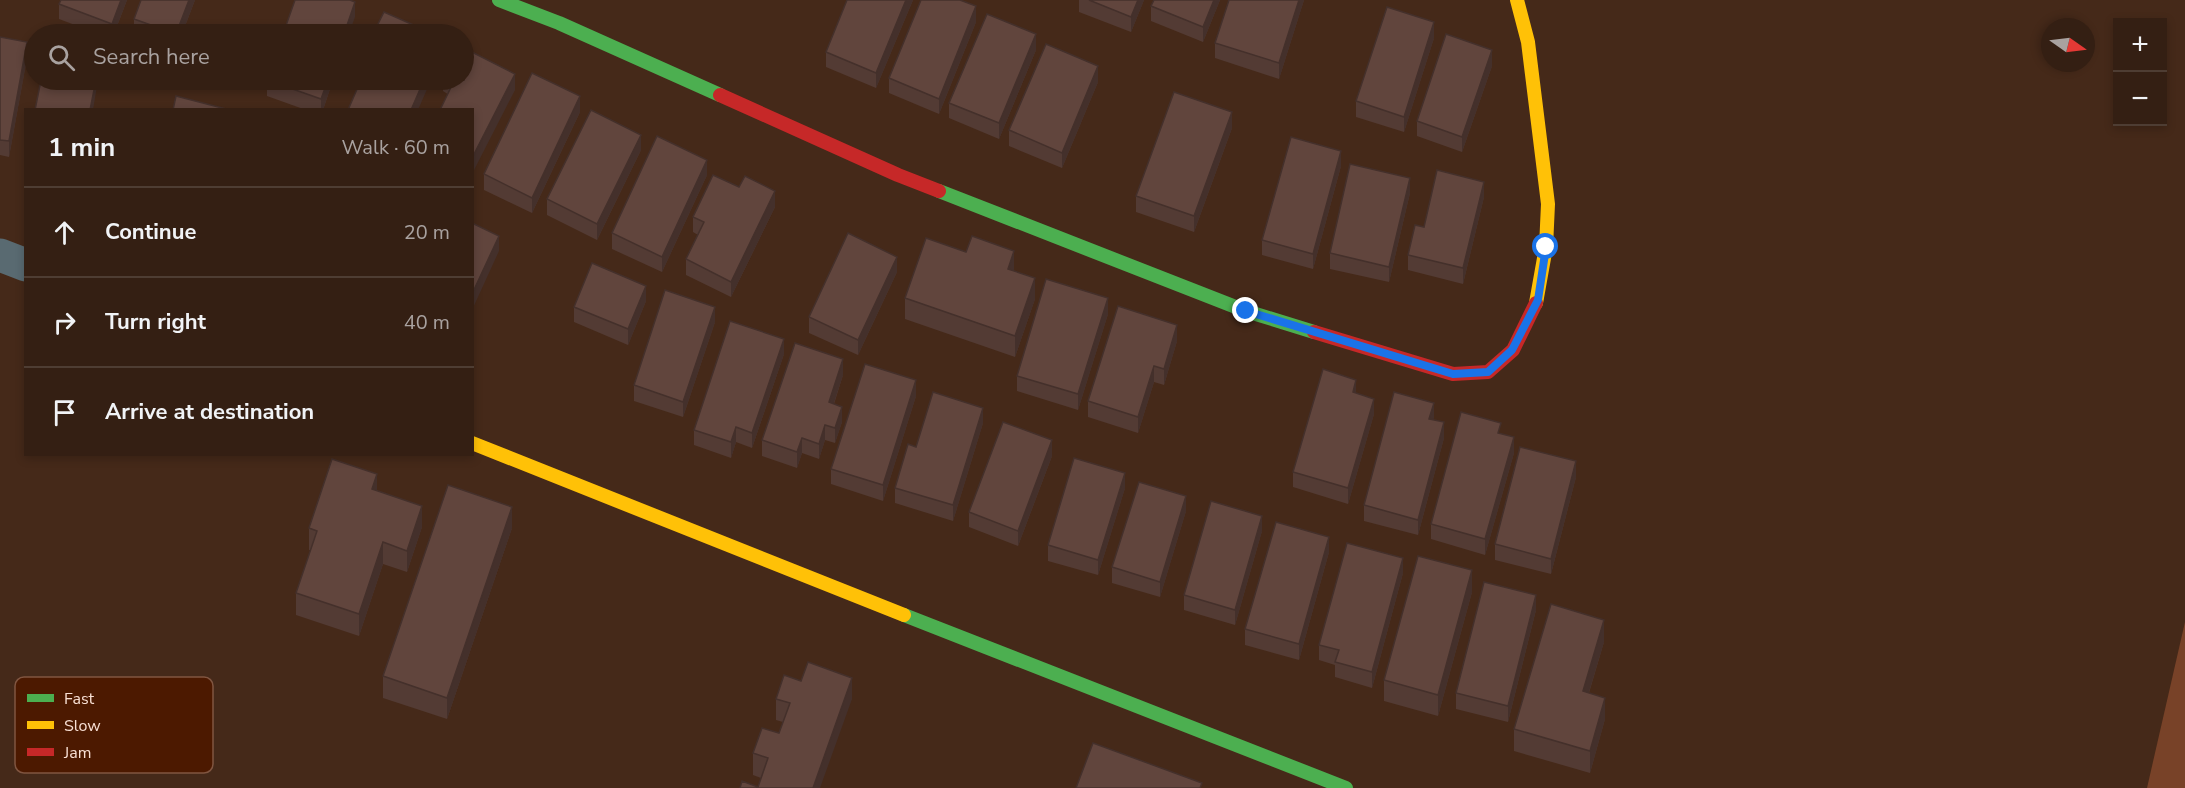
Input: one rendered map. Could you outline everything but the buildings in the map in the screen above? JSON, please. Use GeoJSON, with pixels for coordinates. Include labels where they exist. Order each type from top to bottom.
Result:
{"type":"FeatureCollection","features":[{"type":"Feature","properties":{"kind":"street"},"geometry":{"type":"LineString","coordinates":[[499,0],[559,23],[919,183],[1246,311],[1453,374],[1488,372],[1512,350],[1538,300],[1546,247],[1548,204],[1528,42],[1517,0]]}},
{"type":"Feature","properties":{"kind":"street"},"geometry":{"type":"LineString","coordinates":[[0,255],[24,264]]}},
{"type":"Feature","properties":{"kind":"street"},"geometry":{"type":"LineString","coordinates":[[474,444],[1346,788]]}},
{"type":"Feature","properties":{"kind":"shaded area"},"geometry":{"type":"Polygon","coordinates":[[[2185,622],[2185,788],[2147,788],[2185,622]]]}},
{"type":"Feature","properties":{"kind":"traffic: fast"},"geometry":{"type":"LineString","coordinates":[[499,0],[559,23],[720,95]]}},
{"type":"Feature","properties":{"kind":"traffic: fast"},"geometry":{"type":"LineString","coordinates":[[939,191],[1246,311],[1314,332]]}},
{"type":"Feature","properties":{"kind":"traffic: fast"},"geometry":{"type":"LineString","coordinates":[[904,615],[1346,788]]}},
{"type":"Feature","properties":{"kind":"traffic: slow"},"geometry":{"type":"LineString","coordinates":[[1517,0],[1528,42],[1548,204],[1546,247],[1536,303]]}},
{"type":"Feature","properties":{"kind":"traffic: slow"},"geometry":{"type":"LineString","coordinates":[[474,444],[904,615]]}},
{"type":"Feature","properties":{"kind":"traffic: jam"},"geometry":{"type":"LineString","coordinates":[[720,95],[898,175],[939,191]]}},
{"type":"Feature","properties":{"kind":"traffic: jam"},"geometry":{"type":"LineString","coordinates":[[1314,332],[1453,374],[1488,372],[1513,350],[1536,303]]}},
{"type":"Feature","properties":{"kind":"route"},"geometry":{"type":"LineString","coordinates":[[1246,311],[1453,374],[1488,372],[1512,350],[1538,300],[1546,247]]}}]}
